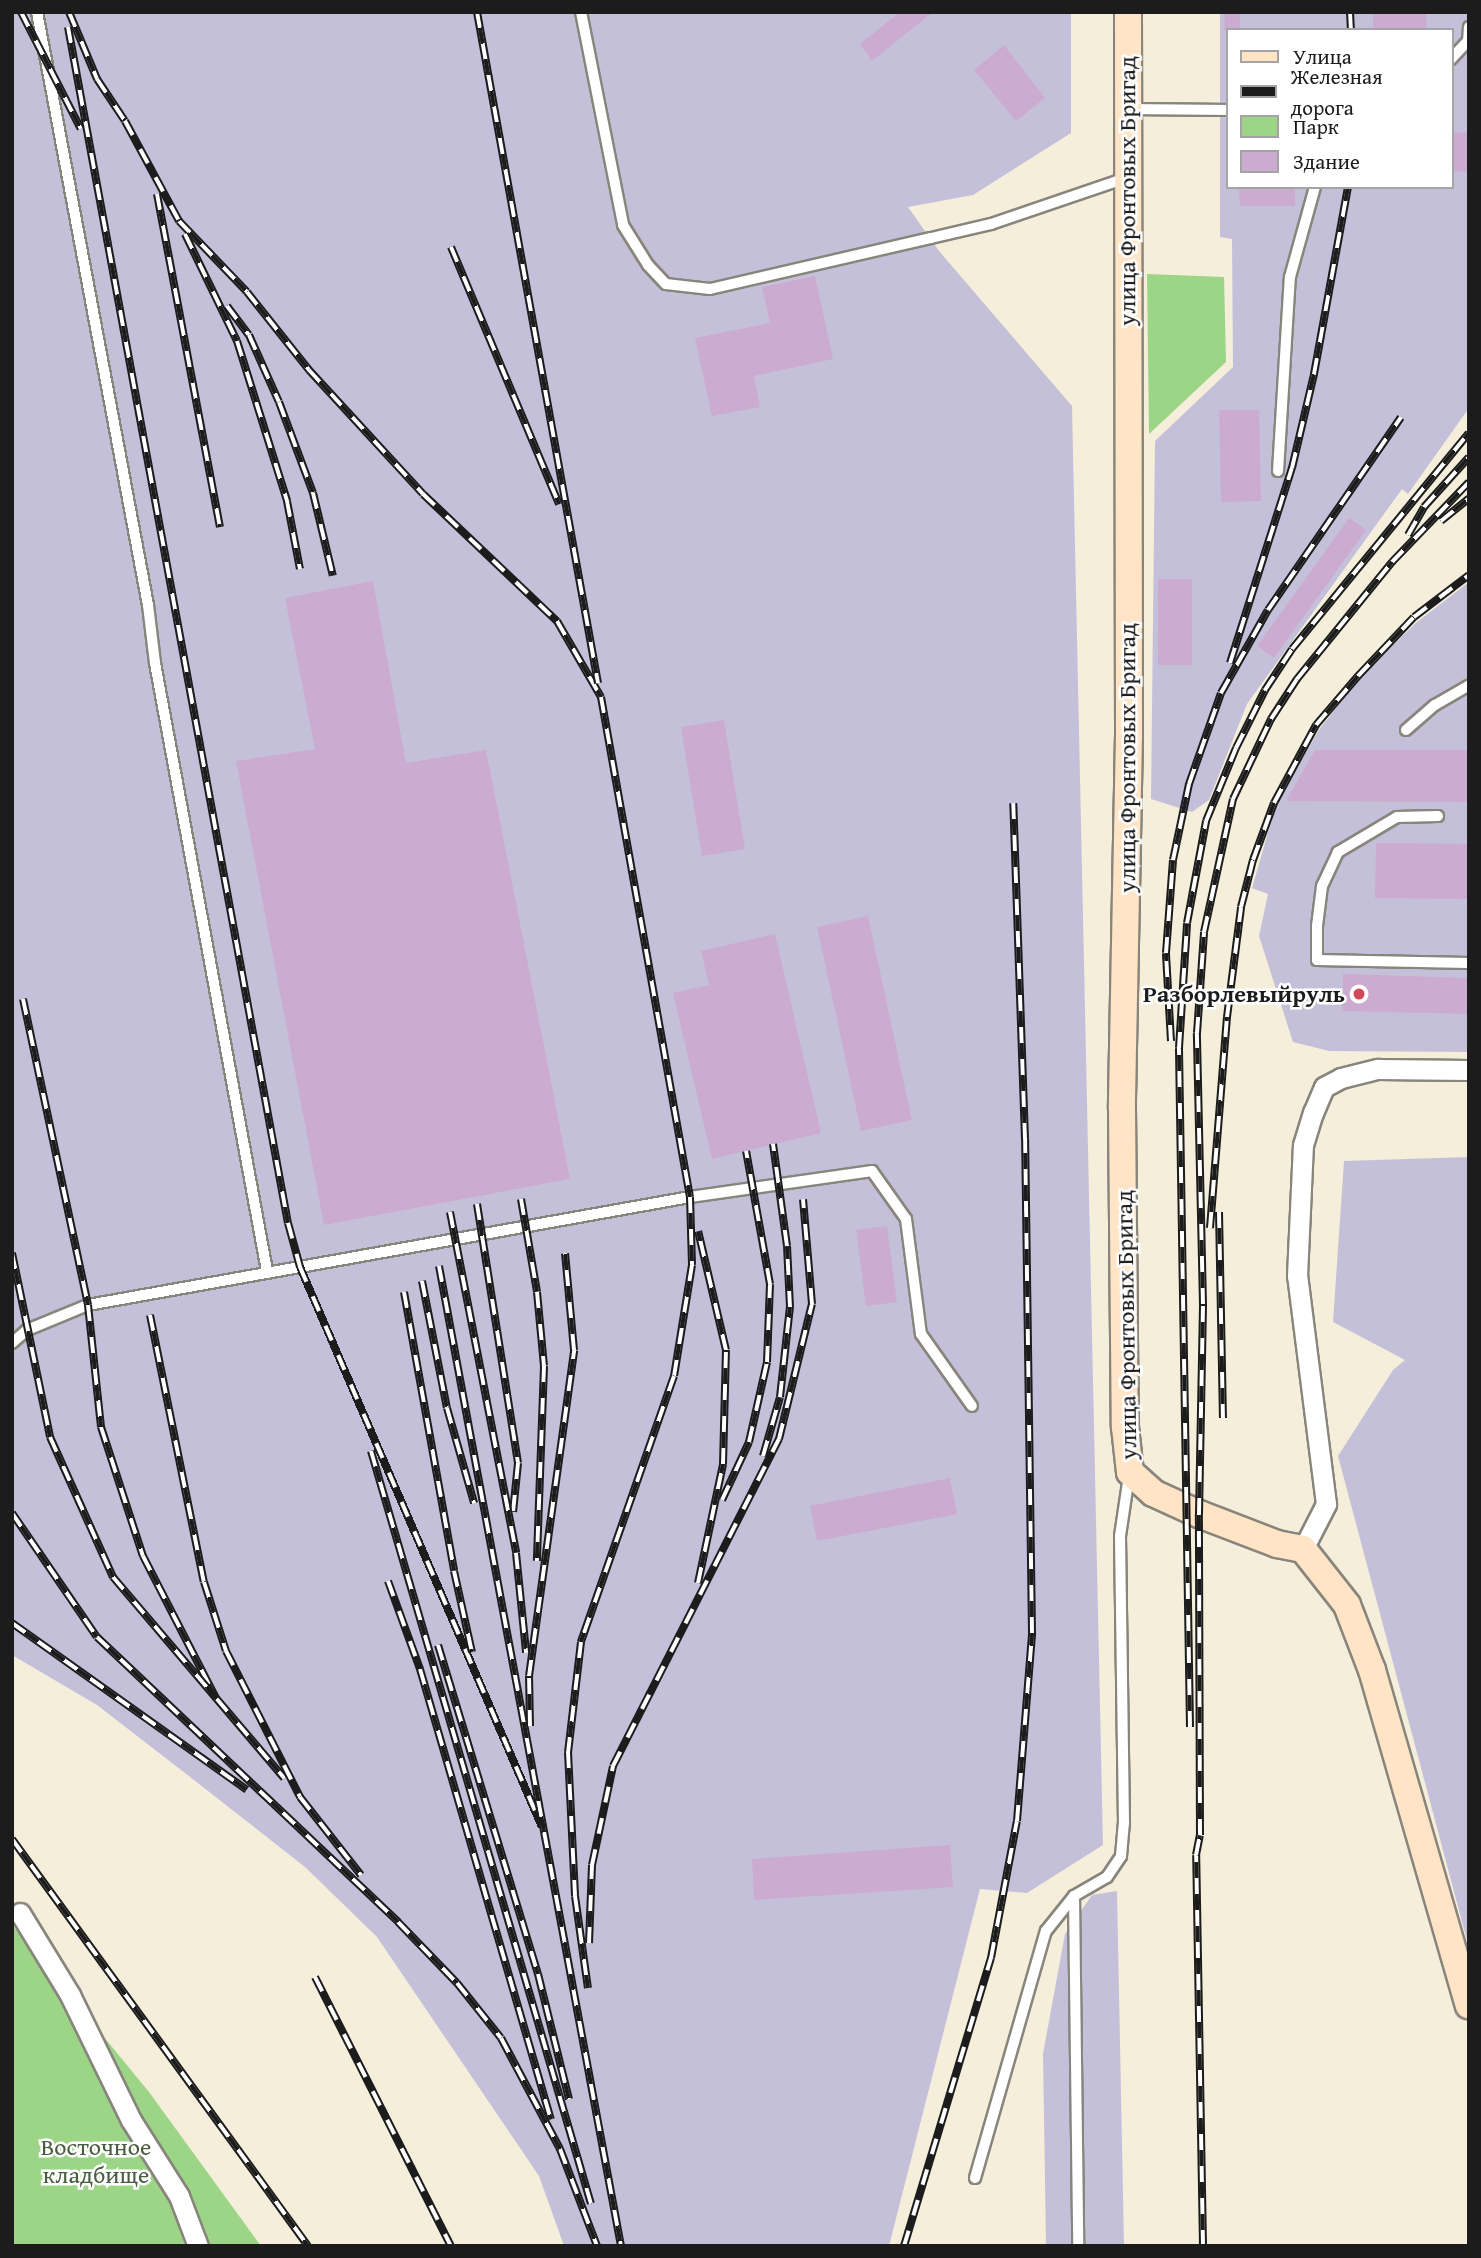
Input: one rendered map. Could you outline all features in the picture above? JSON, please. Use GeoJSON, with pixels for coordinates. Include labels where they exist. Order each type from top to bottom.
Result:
{"type":"FeatureCollection","features":[{"type":"Feature","properties":{"kind":"main road","name":"улица Фронтовых Бригад"},"geometry":{"type":"LineString","coordinates":[[1128,12],[1129,735],[1122,1108],[1125,1427],[1130,1472],[1153,1493],[1276,1544],[1303,1549]]}},
{"type":"Feature","properties":{"kind":"main road"},"geometry":{"type":"LineString","coordinates":[[1303,1549],[1347,1605],[1372,1670],[1469,2006]]}},
{"type":"Feature","properties":{"kind":"street"},"geometry":{"type":"LineString","coordinates":[[1303,1549],[1326,1504],[1297,1276],[1303,1145],[1313,1113],[1324,1087],[1341,1078],[1378,1069],[1469,1070]]}},
{"type":"Feature","properties":{"kind":"street"},"geometry":{"type":"LineString","coordinates":[[20,1913],[70,1995],[131,2120],[179,2196],[198,2246]]}},
{"type":"Feature","properties":{"kind":"lane"},"geometry":{"type":"LineString","coordinates":[[37,12],[145,591],[155,663],[267,1271]]}},
{"type":"Feature","properties":{"kind":"lane"},"geometry":{"type":"LineString","coordinates":[[582,12],[623,225],[648,265],[666,284],[710,289],[991,223],[1127,178]]}},
{"type":"Feature","properties":{"kind":"lane"},"geometry":{"type":"LineString","coordinates":[[1453,57],[1468,41],[1469,27]]}},
{"type":"Feature","properties":{"kind":"lane"},"geometry":{"type":"LineString","coordinates":[[1127,109],[1226,110]]}},
{"type":"Feature","properties":{"kind":"lane"},"geometry":{"type":"LineString","coordinates":[[1278,471],[1290,277],[1314,189]]}},
{"type":"Feature","properties":{"kind":"lane"},"geometry":{"type":"LineString","coordinates":[[1406,730],[1435,705],[1469,685]]}},
{"type":"Feature","properties":{"kind":"lane"},"geometry":{"type":"LineString","coordinates":[[1438,816],[1396,817],[1338,852],[1322,886],[1317,926],[1317,960],[1469,963]]}},
{"type":"Feature","properties":{"kind":"lane"},"geometry":{"type":"LineString","coordinates":[[12,1343],[27,1330],[88,1305],[691,1197],[872,1171],[906,1219],[921,1334],[972,1406]]}},
{"type":"Feature","properties":{"kind":"lane"},"geometry":{"type":"LineString","coordinates":[[975,2178],[1046,1931],[1074,1896],[1107,1877],[1121,1856],[1124,1823],[1119,1536],[1130,1472]]}},
{"type":"Feature","properties":{"kind":"lane"},"geometry":{"type":"LineString","coordinates":[[1074,1896],[1078,2246]]}},
{"type":"Feature","properties":{"kind":"shaded area"},"geometry":{"type":"Polygon","coordinates":[[[12,12],[1071,12],[1071,133],[973,195],[908,207],[939,251],[1072,406],[1103,1845],[1027,1893],[980,1889],[889,2246],[564,2246],[539,2176],[377,1937],[305,1867],[97,1705],[12,1655],[12,12]]]}},
{"type":"Feature","properties":{"kind":"shaded area"},"geometry":{"type":"Polygon","coordinates":[[[1220,12],[1469,12],[1469,408],[1408,494],[1402,489],[1247,704],[1209,800],[1192,812],[1151,799],[1155,441],[1233,367],[1232,239],[1220,237],[1220,12]]]}},
{"type":"Feature","properties":{"kind":"shaded area"},"geometry":{"type":"Polygon","coordinates":[[[1469,582],[1469,1052],[1329,1051],[1293,1042],[1259,936],[1268,894],[1252,888],[1276,805],[1318,731],[1364,672],[1417,622],[1469,582]]]}},
{"type":"Feature","properties":{"kind":"shaded area"},"geometry":{"type":"Polygon","coordinates":[[[1469,1157],[1469,1948],[1338,1456],[1393,1370],[1405,1360],[1333,1322],[1344,1161],[1469,1157]]]}},
{"type":"Feature","properties":{"kind":"shaded area"},"geometry":{"type":"Polygon","coordinates":[[[1117,1891],[1124,2246],[1046,2246],[1043,2054],[1065,1934],[1092,1895],[1117,1891]]]}},
{"type":"Feature","properties":{"kind":"green space"},"geometry":{"type":"Polygon","coordinates":[[[1147,274],[1224,277],[1226,362],[1149,434],[1147,274]]]}},
{"type":"Feature","properties":{"kind":"green space","name":"Восточное кладбище"},"geometry":{"type":"Polygon","coordinates":[[[12,1925],[149,2092],[261,2246],[12,2246],[12,1925]]]}},
{"type":"Feature","properties":{"kind":"building"},"geometry":{"type":"Polygon","coordinates":[[[900,12],[933,12],[872,61],[860,44],[900,12]]]}},
{"type":"Feature","properties":{"kind":"building"},"geometry":{"type":"Polygon","coordinates":[[[1225,12],[1240,12],[1240,28],[1224,30],[1225,12]]]}},
{"type":"Feature","properties":{"kind":"building"},"geometry":{"type":"Polygon","coordinates":[[[1373,12],[1426,12],[1427,28],[1373,28],[1373,12]]]}},
{"type":"Feature","properties":{"kind":"building"},"geometry":{"type":"Polygon","coordinates":[[[1004,45],[1045,98],[1016,121],[974,70],[1004,45]]]}},
{"type":"Feature","properties":{"kind":"building"},"geometry":{"type":"Polygon","coordinates":[[[1453,132],[1469,133],[1469,172],[1453,171],[1453,132]]]}},
{"type":"Feature","properties":{"kind":"building"},"geometry":{"type":"Polygon","coordinates":[[[1239,189],[1295,189],[1295,206],[1240,206],[1239,189]]]}},
{"type":"Feature","properties":{"kind":"building"},"geometry":{"type":"Polygon","coordinates":[[[815,276],[833,359],[754,376],[760,407],[712,416],[695,338],[770,323],[762,287],[815,276]]]}},
{"type":"Feature","properties":{"kind":"building"},"geometry":{"type":"Polygon","coordinates":[[[1219,410],[1259,410],[1261,501],[1221,502],[1219,410]]]}},
{"type":"Feature","properties":{"kind":"building"},"geometry":{"type":"Polygon","coordinates":[[[1349,518],[1366,530],[1274,658],[1257,646],[1349,518]]]}},
{"type":"Feature","properties":{"kind":"building"},"geometry":{"type":"Polygon","coordinates":[[[1158,579],[1192,579],[1192,665],[1158,665],[1158,579]]]}},
{"type":"Feature","properties":{"kind":"building"},"geometry":{"type":"Polygon","coordinates":[[[373,581],[406,763],[486,750],[570,1179],[324,1225],[236,761],[315,749],[285,598],[373,581]]]}},
{"type":"Feature","properties":{"kind":"building"},"geometry":{"type":"Polygon","coordinates":[[[724,720],[745,849],[702,856],[681,727],[724,720]]]}},
{"type":"Feature","properties":{"kind":"building"},"geometry":{"type":"Polygon","coordinates":[[[1315,750],[1469,750],[1469,802],[1286,801],[1315,750]]]}},
{"type":"Feature","properties":{"kind":"building"},"geometry":{"type":"Polygon","coordinates":[[[1376,843],[1469,844],[1469,899],[1375,898],[1376,843]]]}},
{"type":"Feature","properties":{"kind":"building"},"geometry":{"type":"Polygon","coordinates":[[[868,916],[912,1120],[861,1131],[817,927],[868,916]]]}},
{"type":"Feature","properties":{"kind":"building"},"geometry":{"type":"Polygon","coordinates":[[[775,934],[821,1133],[712,1159],[673,993],[709,985],[701,951],[775,934]]]}},
{"type":"Feature","properties":{"kind":"building"},"geometry":{"type":"Polygon","coordinates":[[[1343,974],[1469,978],[1469,1014],[1342,1011],[1343,974]]]}},
{"type":"Feature","properties":{"kind":"building"},"geometry":{"type":"Polygon","coordinates":[[[887,1226],[897,1302],[866,1306],[856,1230],[887,1226]]]}},
{"type":"Feature","properties":{"kind":"building"},"geometry":{"type":"Polygon","coordinates":[[[950,1478],[957,1514],[817,1541],[810,1506],[950,1478]]]}},
{"type":"Feature","properties":{"kind":"building"},"geometry":{"type":"Polygon","coordinates":[[[950,1845],[953,1887],[754,1900],[752,1859],[950,1845]]]}},
{"type":"Feature","properties":{"kind":"railway"},"geometry":{"type":"LineString","coordinates":[[21,12],[81,129]]}},
{"type":"Feature","properties":{"kind":"railway"},"geometry":{"type":"LineString","coordinates":[[69,12],[97,79],[125,121],[179,221],[247,292],[309,370],[423,494],[557,621],[601,697],[690,1197],[692,1265],[674,1376],[581,1642],[568,1752],[575,1896],[588,1988]]}},
{"type":"Feature","properties":{"kind":"railway"},"geometry":{"type":"LineString","coordinates":[[477,12],[598,683]]}},
{"type":"Feature","properties":{"kind":"railway"},"geometry":{"type":"LineString","coordinates":[[1350,12],[1351,28]]}},
{"type":"Feature","properties":{"kind":"railway"},"geometry":{"type":"LineString","coordinates":[[68,27],[288,1223],[300,1267],[542,1827]]}},
{"type":"Feature","properties":{"kind":"railway"},"geometry":{"type":"LineString","coordinates":[[1230,663],[1292,468],[1314,374],[1348,189]]}},
{"type":"Feature","properties":{"kind":"railway"},"geometry":{"type":"LineString","coordinates":[[157,194],[220,527]]}},
{"type":"Feature","properties":{"kind":"railway"},"geometry":{"type":"LineString","coordinates":[[185,234],[237,341],[287,501],[300,569]]}},
{"type":"Feature","properties":{"kind":"railway"},"geometry":{"type":"LineString","coordinates":[[451,247],[559,504]]}},
{"type":"Feature","properties":{"kind":"railway"},"geometry":{"type":"LineString","coordinates":[[227,306],[249,335],[279,402],[313,493],[333,576]]}},
{"type":"Feature","properties":{"kind":"railway"},"geometry":{"type":"LineString","coordinates":[[1171,1041],[1166,953],[1173,860],[1189,784],[1221,693],[1268,610],[1401,417]]}},
{"type":"Feature","properties":{"kind":"railway"},"geometry":{"type":"LineString","coordinates":[[1190,1727],[1179,1048],[1187,923],[1206,821],[1236,748],[1265,690],[1292,649],[1469,433]]}},
{"type":"Feature","properties":{"kind":"railway"},"geometry":{"type":"LineString","coordinates":[[1408,535],[1424,507],[1469,457]]}},
{"type":"Feature","properties":{"kind":"railway"},"geometry":{"type":"LineString","coordinates":[[1203,2246],[1196,1855],[1200,1835],[1199,1514],[1203,1304],[1197,1033],[1204,932],[1233,799],[1271,719],[1297,679],[1392,562],[1469,482]]}},
{"type":"Feature","properties":{"kind":"railway"},"geometry":{"type":"LineString","coordinates":[[1441,521],[1469,498]]}},
{"type":"Feature","properties":{"kind":"railway"},"geometry":{"type":"LineString","coordinates":[[1210,1228],[1227,1017],[1241,907],[1253,860],[1274,803],[1316,725],[1414,617],[1469,575]]}},
{"type":"Feature","properties":{"kind":"railway"},"geometry":{"type":"LineString","coordinates":[[904,2246],[991,1958],[1017,1821],[1032,1633],[1025,1139],[1013,803]]}},
{"type":"Feature","properties":{"kind":"railway"},"geometry":{"type":"LineString","coordinates":[[23,999],[88,1305],[101,1427],[143,1556],[216,1698]]}},
{"type":"Feature","properties":{"kind":"railway"},"geometry":{"type":"LineString","coordinates":[[763,1456],[780,1397],[790,1307],[787,1246],[773,1144]]}},
{"type":"Feature","properties":{"kind":"railway"},"geometry":{"type":"LineString","coordinates":[[722,1500],[749,1442],[767,1362],[770,1284],[746,1151]]}},
{"type":"Feature","properties":{"kind":"railway"},"geometry":{"type":"LineString","coordinates":[[521,1199],[537,1292],[544,1366],[537,1561]]}},
{"type":"Feature","properties":{"kind":"railway"},"geometry":{"type":"LineString","coordinates":[[589,1943],[592,1865],[613,1766],[779,1439],[812,1304],[803,1199]]}},
{"type":"Feature","properties":{"kind":"railway"},"geometry":{"type":"LineString","coordinates":[[477,1204],[518,1463],[513,1512]]}},
{"type":"Feature","properties":{"kind":"railway"},"geometry":{"type":"LineString","coordinates":[[450,1212],[516,1553],[526,1652]]}},
{"type":"Feature","properties":{"kind":"railway"},"geometry":{"type":"LineString","coordinates":[[1219,1212],[1223,1418]]}},
{"type":"Feature","properties":{"kind":"railway"},"geometry":{"type":"LineString","coordinates":[[698,1231],[726,1350],[723,1464],[698,1583]]}},
{"type":"Feature","properties":{"kind":"railway"},"geometry":{"type":"LineString","coordinates":[[12,1253],[50,1437],[113,1577],[284,1778]]}},
{"type":"Feature","properties":{"kind":"railway"},"geometry":{"type":"LineString","coordinates":[[530,1726],[529,1676],[574,1350],[565,1253]]}},
{"type":"Feature","properties":{"kind":"railway"},"geometry":{"type":"LineString","coordinates":[[439,1266],[621,2246]]}},
{"type":"Feature","properties":{"kind":"railway"},"geometry":{"type":"LineString","coordinates":[[422,1281],[447,1408],[474,1503]]}},
{"type":"Feature","properties":{"kind":"railway"},"geometry":{"type":"LineString","coordinates":[[404,1292],[454,1571],[472,1652]]}},
{"type":"Feature","properties":{"kind":"railway"},"geometry":{"type":"LineString","coordinates":[[150,1315],[204,1582],[226,1651],[300,1797],[361,1875]]}},
{"type":"Feature","properties":{"kind":"railway"},"geometry":{"type":"LineString","coordinates":[[371,1451],[591,2204]]}},
{"type":"Feature","properties":{"kind":"railway"},"geometry":{"type":"LineString","coordinates":[[12,1513],[97,1637],[398,1922],[457,1983],[501,2038],[560,2149],[597,2246]]}},
{"type":"Feature","properties":{"kind":"railway"},"geometry":{"type":"LineString","coordinates":[[388,1581],[420,1669],[551,2119]]}},
{"type":"Feature","properties":{"kind":"railway"},"geometry":{"type":"LineString","coordinates":[[12,1623],[247,1790]]}},
{"type":"Feature","properties":{"kind":"railway"},"geometry":{"type":"LineString","coordinates":[[438,1645],[538,1974],[569,2099]]}},
{"type":"Feature","properties":{"kind":"railway"},"geometry":{"type":"LineString","coordinates":[[12,1839],[308,2246]]}},
{"type":"Feature","properties":{"kind":"railway"},"geometry":{"type":"LineString","coordinates":[[315,1977],[451,2246]]}},
{"type":"Feature","properties":{"kind":"place","name":"Разборлевыйруль"},"geometry":{"type":"Point","coordinates":[1359,994]}}]}
